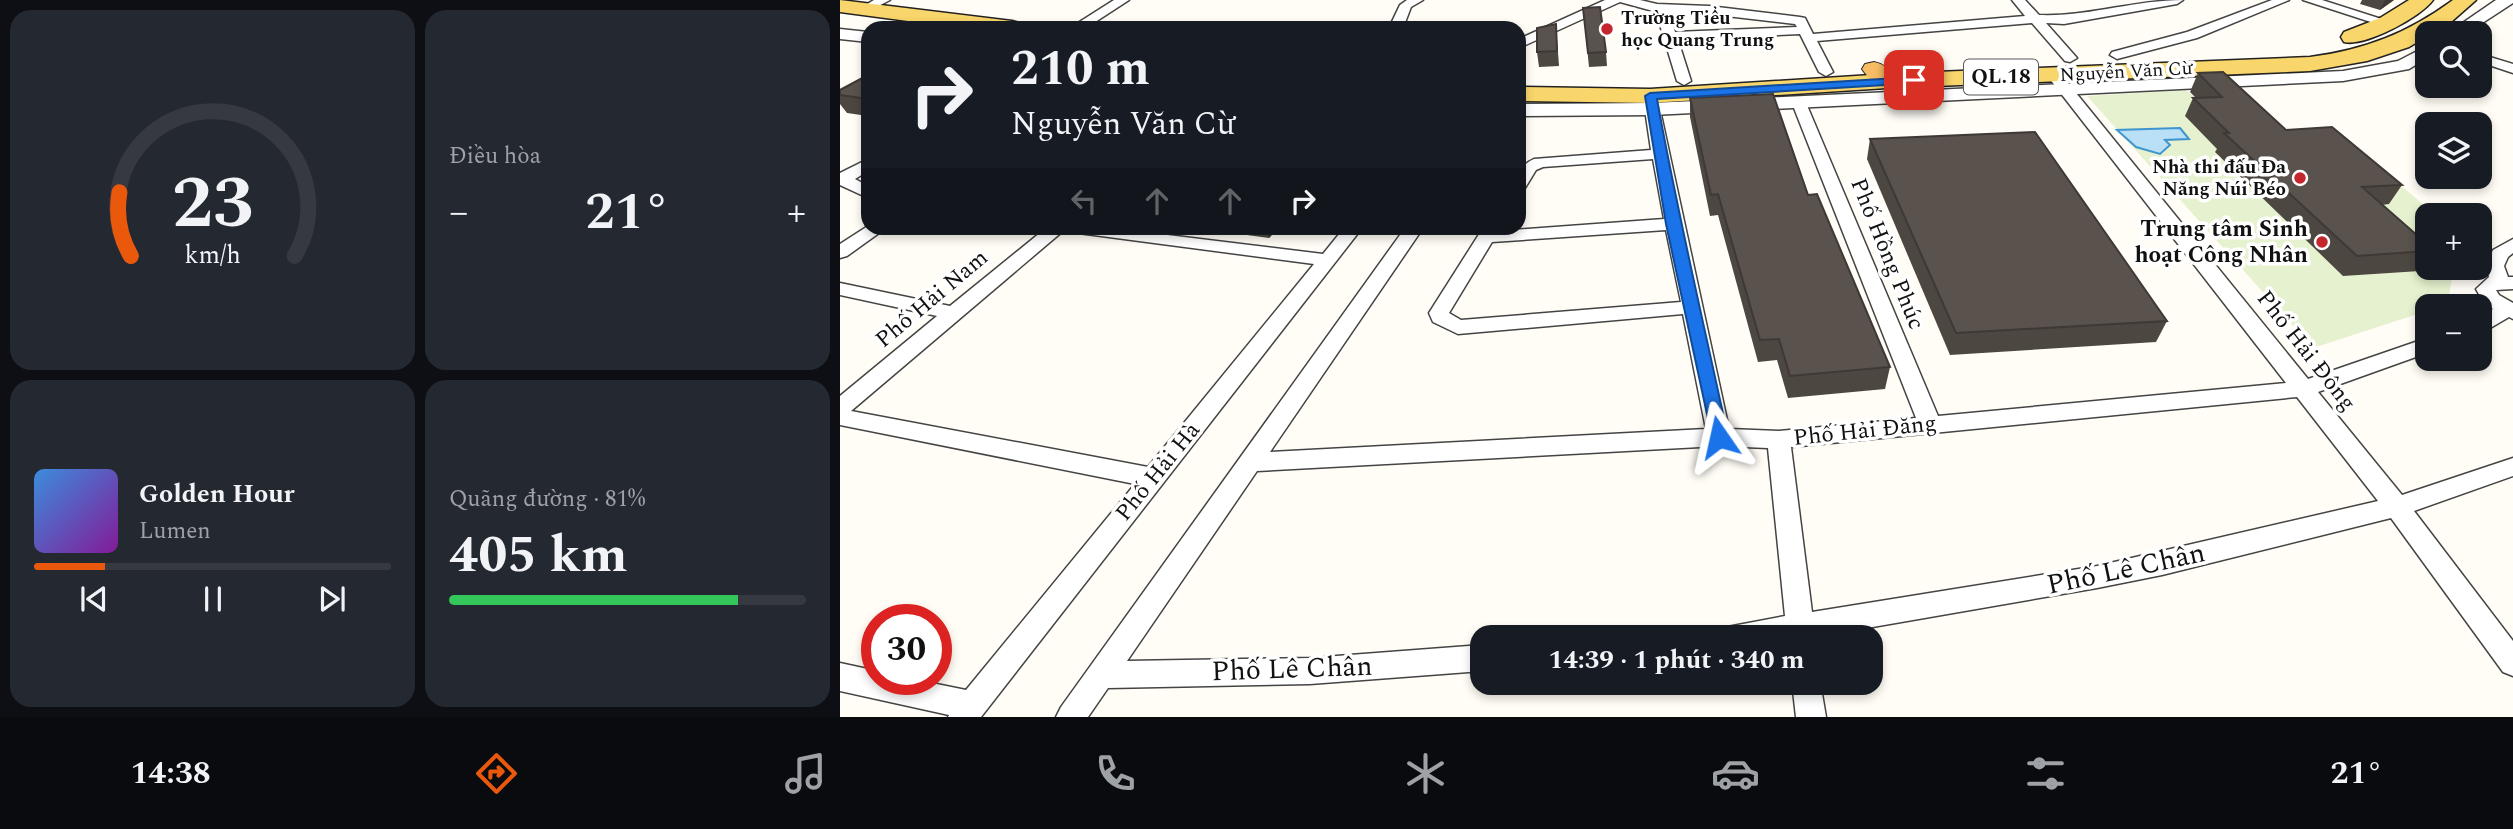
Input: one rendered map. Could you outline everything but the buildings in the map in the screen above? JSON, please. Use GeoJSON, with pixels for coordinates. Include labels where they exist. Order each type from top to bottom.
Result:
{"type":"FeatureCollection","features":[{"type":"Feature","properties":{"kind":"main road","name":"Nguyễn Văn Cừ"},"geometry":{"type":"LineString","coordinates":[[2063,74],[2117,55],[2308,49],[2346,40],[2388,23],[2423,0]]}},
{"type":"Feature","properties":{"kind":"main road","name":"Nguyễn Văn Cừ"},"geometry":{"type":"LineString","coordinates":[[2445,21],[2466,0]]}},
{"type":"Feature","properties":{"kind":"main road"},"geometry":{"type":"LineString","coordinates":[[840,6],[954,21]]}},
{"type":"Feature","properties":{"kind":"main road"},"geometry":{"type":"LineString","coordinates":[[840,16],[875,21]]}},
{"type":"Feature","properties":{"kind":"main road","name":"Nguyễn Văn Cừ"},"geometry":{"type":"LineString","coordinates":[[1526,83],[1580,85],[1826,72],[1880,75],[2063,74],[2282,67],[2334,62],[2415,45]]}},
{"type":"Feature","properties":{"kind":"main road","name":"Nguyễn Văn Cừ"},"geometry":{"type":"LineString","coordinates":[[1526,94],[1651,103],[1790,95],[1880,75]]}},
{"type":"Feature","properties":{"kind":"street"},"geometry":{"type":"LineString","coordinates":[[863,10],[884,0]]}},
{"type":"Feature","properties":{"kind":"street"},"geometry":{"type":"LineString","coordinates":[[1088,21],[1123,0]]}},
{"type":"Feature","properties":{"kind":"street"},"geometry":{"type":"LineString","coordinates":[[1399,21],[1406,5],[1416,0]]}},
{"type":"Feature","properties":{"kind":"street"},"geometry":{"type":"LineString","coordinates":[[1526,41],[1615,0]]}},
{"type":"Feature","properties":{"kind":"street"},"geometry":{"type":"LineString","coordinates":[[1625,0],[1657,8],[1709,10],[1800,21],[1826,72]]}},
{"type":"Feature","properties":{"kind":"street","name":"Phố Hải Đông"},"geometry":{"type":"LineString","coordinates":[[2018,0],[2034,19],[2063,74],[2302,389],[2397,507],[2513,663]]}},
{"type":"Feature","properties":{"kind":"street"},"geometry":{"type":"LineString","coordinates":[[1670,36],[1806,34],[2034,19],[2064,20],[2177,0]]}},
{"type":"Feature","properties":{"kind":"street"},"geometry":{"type":"LineString","coordinates":[[2309,0],[2388,23]]}},
{"type":"Feature","properties":{"kind":"street"},"geometry":{"type":"LineString","coordinates":[[2475,21],[2507,0]]}},
{"type":"Feature","properties":{"kind":"street"},"geometry":{"type":"LineString","coordinates":[[2117,55],[2192,35],[2271,2]]}},
{"type":"Feature","properties":{"kind":"street"},"geometry":{"type":"LineString","coordinates":[[1657,8],[1663,13],[1684,81]]}},
{"type":"Feature","properties":{"kind":"street"},"geometry":{"type":"LineString","coordinates":[[840,34],[861,36]]}},
{"type":"Feature","properties":{"kind":"street"},"geometry":{"type":"LineString","coordinates":[[2492,62],[2513,69]]}},
{"type":"Feature","properties":{"kind":"street","name":"Nguyễn Văn Cừ"},"geometry":{"type":"LineString","coordinates":[[1790,95],[2063,74]]}},
{"type":"Feature","properties":{"kind":"street","name":"Phố Hồng Phúc"},"geometry":{"type":"LineString","coordinates":[[1790,95],[1930,425]]}},
{"type":"Feature","properties":{"kind":"street"},"geometry":{"type":"LineString","coordinates":[[1651,103],[1672,224],[1693,307],[1719,437]]}},
{"type":"Feature","properties":{"kind":"street","name":"Nguyễn Văn Cừ"},"geometry":{"type":"LineString","coordinates":[[1526,110],[1651,103]]}},
{"type":"Feature","properties":{"kind":"street"},"geometry":{"type":"LineString","coordinates":[[1526,173],[1530,167],[1540,162],[1659,154]]}},
{"type":"Feature","properties":{"kind":"street"},"geometry":{"type":"LineString","coordinates":[[842,179],[861,168]]}},
{"type":"Feature","properties":{"kind":"street"},"geometry":{"type":"LineString","coordinates":[[842,179],[861,190]]}},
{"type":"Feature","properties":{"kind":"street"},"geometry":{"type":"LineString","coordinates":[[1526,230],[1672,224]]}},
{"type":"Feature","properties":{"kind":"street"},"geometry":{"type":"LineString","coordinates":[[840,252],[866,235]]}},
{"type":"Feature","properties":{"kind":"street","name":"Phố Hải Nam"},"geometry":{"type":"LineString","coordinates":[[840,408],[1048,235]]}},
{"type":"Feature","properties":{"kind":"street"},"geometry":{"type":"LineString","coordinates":[[1126,235],[1328,260]]}},
{"type":"Feature","properties":{"kind":"street","name":"Phố Hải Hà"},"geometry":{"type":"LineString","coordinates":[[967,712],[1348,235]]}},
{"type":"Feature","properties":{"kind":"street"},"geometry":{"type":"LineString","coordinates":[[1071,717],[1409,235]]}},
{"type":"Feature","properties":{"kind":"street"},"geometry":{"type":"LineString","coordinates":[[1488,235],[1439,313],[1440,317],[1450,324],[1458,327],[1693,307]]}},
{"type":"Feature","properties":{"kind":"street"},"geometry":{"type":"LineString","coordinates":[[2492,321],[2510,311],[2487,293],[2488,285],[2506,282],[2495,266],[2500,254],[2513,245]]}},
{"type":"Feature","properties":{"kind":"street"},"geometry":{"type":"LineString","coordinates":[[840,289],[953,313]]}},
{"type":"Feature","properties":{"kind":"street","name":"Phố Hải Đăng"},"geometry":{"type":"LineString","coordinates":[[1252,462],[1719,437],[1779,440],[2302,389],[2415,349]]}},
{"type":"Feature","properties":{"kind":"street"},"geometry":{"type":"LineString","coordinates":[[840,417],[1154,478]]}},
{"type":"Feature","properties":{"kind":"street"},"geometry":{"type":"LineString","coordinates":[[1779,440],[1799,625]]}},
{"type":"Feature","properties":{"kind":"street","name":"Phố Lê Chân"},"geometry":{"type":"LineString","coordinates":[[1838,625],[2097,577],[2397,507],[2513,467]]}},
{"type":"Feature","properties":{"kind":"street","name":"Phố Lê Chân"},"geometry":{"type":"LineString","coordinates":[[1101,675],[1310,671],[1470,659]]}},
{"type":"Feature","properties":{"kind":"street"},"geometry":{"type":"LineString","coordinates":[[840,677],[967,712]]}},
{"type":"Feature","properties":{"kind":"street"},"geometry":{"type":"LineString","coordinates":[[1808,695],[1811,717]]}},
{"type":"Feature","properties":{"kind":"green space","name":"Trung tâm Sinh hoạt Công Nhân"},"geometry":{"type":"Polygon","coordinates":[[[2186,90],[2248,143],[2344,138],[2422,203],[2415,203],[2415,280],[2452,280],[2449,294],[2415,294],[2415,315],[2313,348],[2087,96],[2186,90]]]}},
{"type":"Feature","properties":{"kind":"water"},"geometry":{"type":"Polygon","coordinates":[[[2180,128],[2189,139],[2165,140],[2170,145],[2160,154],[2136,147],[2117,130],[2180,128]]]}},
{"type":"Feature","properties":{"kind":"place","name":"Trường Tiểu học Quang Trung"},"geometry":{"type":"Point","coordinates":[1607,29]}},
{"type":"Feature","properties":{"kind":"place","name":"Nhà thi đấu Đa Năng Núi Béo"},"geometry":{"type":"Point","coordinates":[2300,178]}},
{"type":"Feature","properties":{"kind":"place","name":"Trung tâm Sinh hoạt Công Nhân"},"geometry":{"type":"Point","coordinates":[2322,242]}},
{"type":"Feature","properties":{"kind":"route"},"geometry":{"type":"LineString","coordinates":[[1719,437],[1693,307],[1672,224],[1650,96],[1914,80]]}}]}
